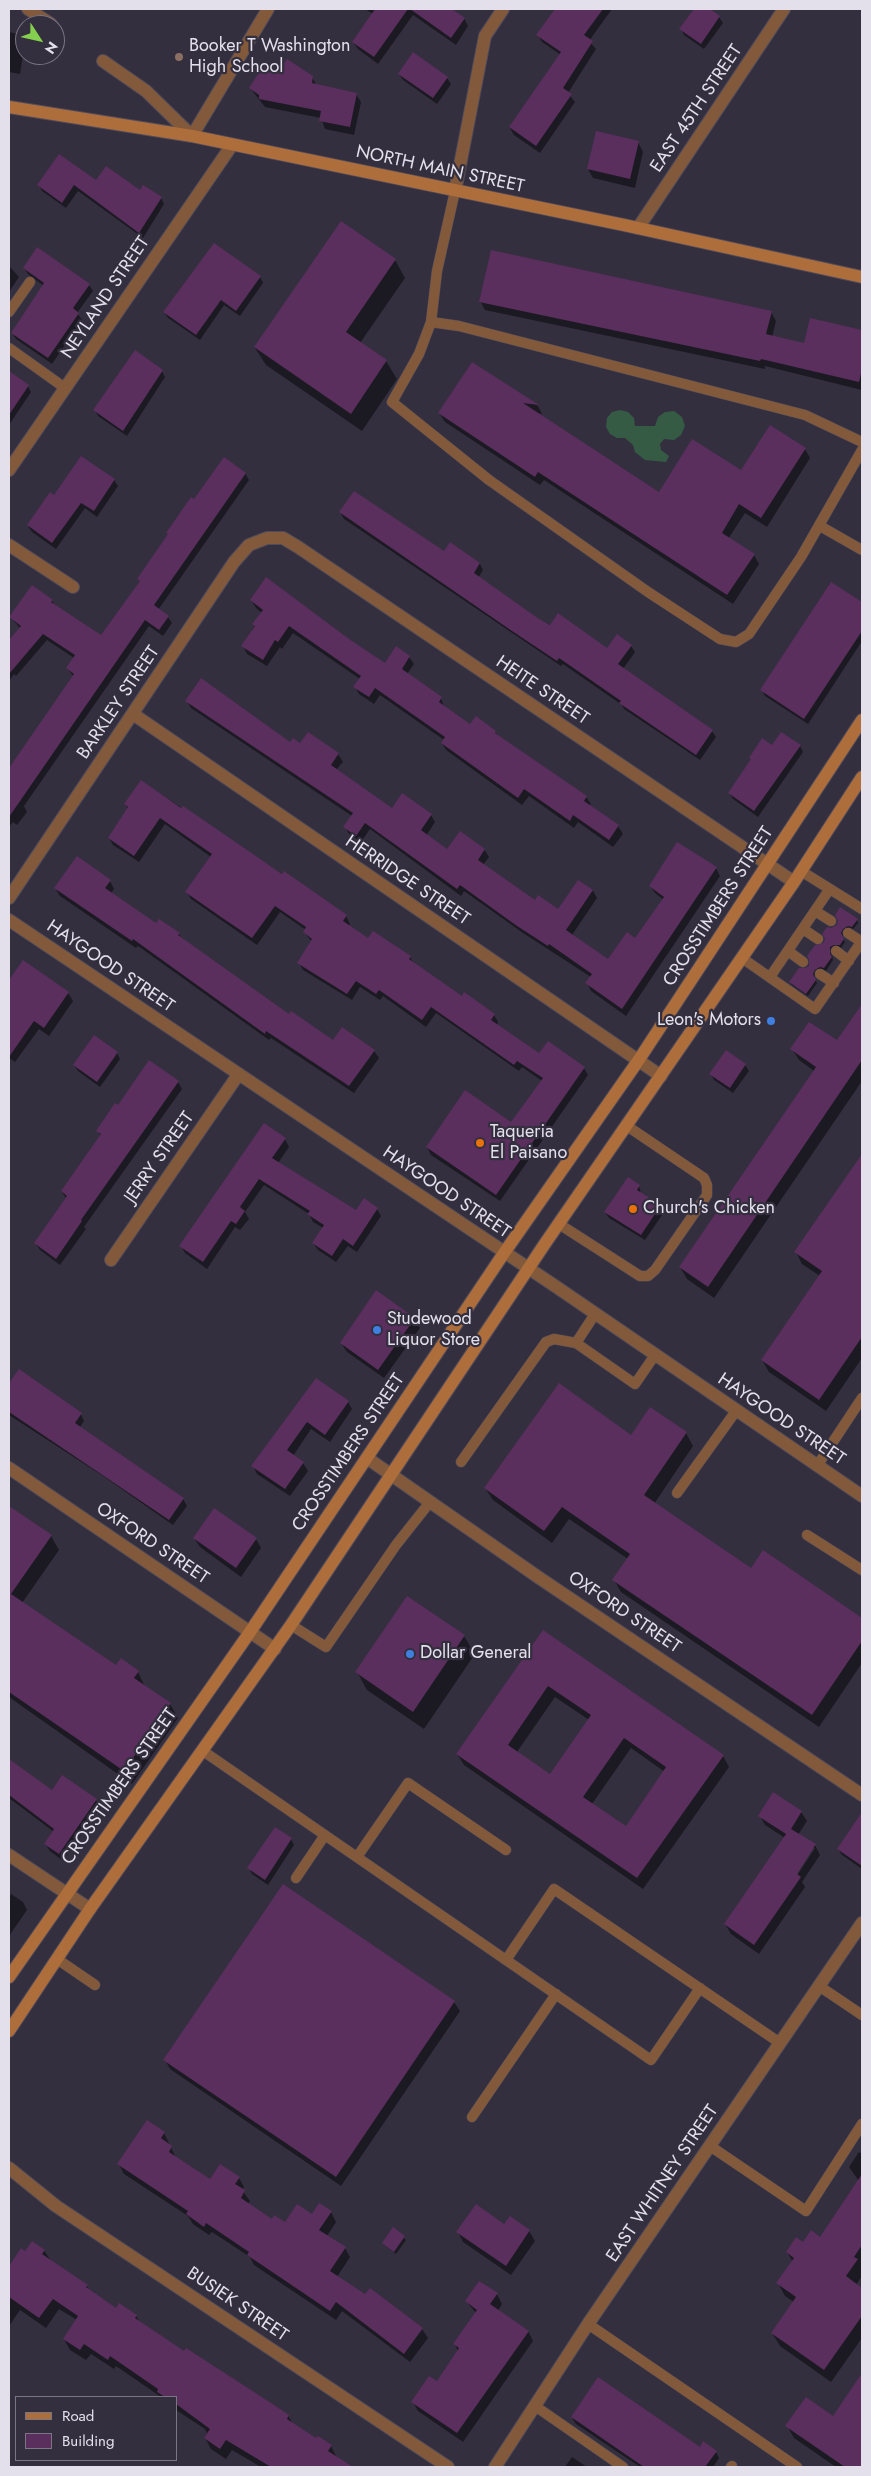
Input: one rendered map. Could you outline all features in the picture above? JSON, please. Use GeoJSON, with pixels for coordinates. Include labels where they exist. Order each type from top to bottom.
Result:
{"type":"FeatureCollection","features":[{"type":"Feature","properties":{"kind":"main road","name":"NORTH MAIN STREET"},"geometry":{"type":"LineString","coordinates":[[9,108],[192,136],[638,228],[862,277]]}},
{"type":"Feature","properties":{"kind":"main road","name":"CROSSTIMBERS STREET"},"geometry":{"type":"LineString","coordinates":[[9,1978],[250,1632],[504,1253],[638,1061],[862,720]]}},
{"type":"Feature","properties":{"kind":"main road"},"geometry":{"type":"LineString","coordinates":[[9,2031],[90,1909],[292,1625],[528,1268],[794,882],[862,777]]}},
{"type":"Feature","properties":{"kind":"street"},"geometry":{"type":"LineString","coordinates":[[103,61],[146,91],[192,136],[268,9]]}},
{"type":"Feature","properties":{"kind":"street"},"geometry":{"type":"LineString","coordinates":[[455,191],[485,36],[503,9]]}},
{"type":"Feature","properties":{"kind":"street","name":"EAST 45TH STREET"},"geometry":{"type":"LineString","coordinates":[[638,228],[784,9]]}},
{"type":"Feature","properties":{"kind":"street","name":"NEYLAND STREET"},"geometry":{"type":"LineString","coordinates":[[9,470],[232,145]]}},
{"type":"Feature","properties":{"kind":"street","name":"BARKLEY STREET"},"geometry":{"type":"LineString","coordinates":[[9,898],[234,562],[249,545],[267,538]]}},
{"type":"Feature","properties":{"kind":"street","name":"HEITE STREET"},"geometry":{"type":"LineString","coordinates":[[267,538],[283,538],[298,547],[794,882]]}},
{"type":"Feature","properties":{"kind":"street"},"geometry":{"type":"LineString","coordinates":[[9,545],[73,587]]}},
{"type":"Feature","properties":{"kind":"street","name":"HERRIDGE STREET"},"geometry":{"type":"LineString","coordinates":[[133,714],[661,1076]]}},
{"type":"Feature","properties":{"kind":"street","name":"HAYGOOD STREET"},"geometry":{"type":"LineString","coordinates":[[9,920],[528,1268],[862,1496]]}},
{"type":"Feature","properties":{"kind":"street","name":"JERRY STREET"},"geometry":{"type":"LineString","coordinates":[[111,1260],[238,1075]]}},
{"type":"Feature","properties":{"kind":"street","name":"OXFORD STREET"},"geometry":{"type":"LineString","coordinates":[[367,1458],[862,1795]]}},
{"type":"Feature","properties":{"kind":"street","name":"OXFORD STREET"},"geometry":{"type":"LineString","coordinates":[[9,1468],[275,1649]]}},
{"type":"Feature","properties":{"kind":"street"},"geometry":{"type":"LineString","coordinates":[[9,1855],[90,1909]]}},
{"type":"Feature","properties":{"kind":"street","name":"EAST WHITNEY STREET"},"geometry":{"type":"LineString","coordinates":[[495,2467],[588,2324],[862,1923]]}},
{"type":"Feature","properties":{"kind":"street","name":"BUSIEK STREET"},"geometry":{"type":"LineString","coordinates":[[9,2168],[56,2206],[448,2467]]}},
{"type":"Feature","properties":{"kind":"lane"},"geometry":{"type":"LineString","coordinates":[[455,191],[437,271],[431,322],[419,354],[392,402],[489,480],[648,592],[720,639],[736,642],[749,634],[820,526],[862,450]]}},
{"type":"Feature","properties":{"kind":"lane"},"geometry":{"type":"LineString","coordinates":[[9,312],[30,282]]}},
{"type":"Feature","properties":{"kind":"lane"},"geometry":{"type":"LineString","coordinates":[[431,322],[460,326],[805,415],[862,442]]}},
{"type":"Feature","properties":{"kind":"lane"},"geometry":{"type":"LineString","coordinates":[[9,348],[65,388]]}},
{"type":"Feature","properties":{"kind":"lane"},"geometry":{"type":"LineString","coordinates":[[820,526],[862,550]]}},
{"type":"Feature","properties":{"kind":"lane"},"geometry":{"type":"LineString","coordinates":[[801,871],[862,909]]}},
{"type":"Feature","properties":{"kind":"lane"},"geometry":{"type":"LineString","coordinates":[[770,977],[829,890]]}},
{"type":"Feature","properties":{"kind":"lane"},"geometry":{"type":"LineString","coordinates":[[815,911],[831,921]]}},
{"type":"Feature","properties":{"kind":"lane"},"geometry":{"type":"LineString","coordinates":[[803,928],[818,939]]}},
{"type":"Feature","properties":{"kind":"lane"},"geometry":{"type":"LineString","coordinates":[[742,958],[815,1009],[862,941],[848,933]]}},
{"type":"Feature","properties":{"kind":"lane"},"geometry":{"type":"LineString","coordinates":[[836,951],[849,961]]}},
{"type":"Feature","properties":{"kind":"lane"},"geometry":{"type":"LineString","coordinates":[[788,952],[803,962]]}},
{"type":"Feature","properties":{"kind":"lane"},"geometry":{"type":"LineString","coordinates":[[820,974],[834,983]]}},
{"type":"Feature","properties":{"kind":"lane"},"geometry":{"type":"LineString","coordinates":[[559,1224],[640,1276],[648,1276],[655,1270],[707,1195],[707,1186],[704,1178],[627,1126]]}},
{"type":"Feature","properties":{"kind":"lane"},"geometry":{"type":"LineString","coordinates":[[576,1343],[595,1314]]}},
{"type":"Feature","properties":{"kind":"lane"},"geometry":{"type":"LineString","coordinates":[[461,1462],[546,1342],[554,1339],[576,1343],[635,1384],[655,1355]]}},
{"type":"Feature","properties":{"kind":"lane"},"geometry":{"type":"LineString","coordinates":[[817,1466],[862,1398]]}},
{"type":"Feature","properties":{"kind":"lane"},"geometry":{"type":"LineString","coordinates":[[677,1493],[736,1411]]}},
{"type":"Feature","properties":{"kind":"lane"},"geometry":{"type":"LineString","coordinates":[[292,1625],[326,1647],[396,1545],[430,1502]]}},
{"type":"Feature","properties":{"kind":"lane"},"geometry":{"type":"LineString","coordinates":[[807,1535],[862,1570]]}},
{"type":"Feature","properties":{"kind":"lane"},"geometry":{"type":"LineString","coordinates":[[203,1751],[651,2060],[700,1988]]}},
{"type":"Feature","properties":{"kind":"lane"},"geometry":{"type":"LineString","coordinates":[[356,1857],[408,1783],[506,1850]]}},
{"type":"Feature","properties":{"kind":"lane"},"geometry":{"type":"LineString","coordinates":[[296,1878],[325,1835]]}},
{"type":"Feature","properties":{"kind":"lane"},"geometry":{"type":"LineString","coordinates":[[506,1960],[554,1889],[780,2043]]}},
{"type":"Feature","properties":{"kind":"lane"},"geometry":{"type":"LineString","coordinates":[[57,1959],[95,1985]]}},
{"type":"Feature","properties":{"kind":"lane"},"geometry":{"type":"LineString","coordinates":[[819,1986],[862,2015]]}},
{"type":"Feature","properties":{"kind":"lane"},"geometry":{"type":"LineString","coordinates":[[472,2117],[556,1994]]}},
{"type":"Feature","properties":{"kind":"lane"},"geometry":{"type":"LineString","coordinates":[[710,2146],[806,2210],[862,2124]]}},
{"type":"Feature","properties":{"kind":"lane"},"geometry":{"type":"LineString","coordinates":[[588,2324],[797,2467]]}},
{"type":"Feature","properties":{"kind":"lane"},"geometry":{"type":"LineString","coordinates":[[535,2406],[623,2467]]}},
{"type":"Feature","properties":{"kind":"green space"},"geometry":{"type":"Polygon","coordinates":[[[620,410],[628,412],[634,418],[635,426],[655,426],[658,417],[665,412],[674,411],[682,417],[685,426],[681,435],[674,440],[664,439],[660,444],[661,450],[669,456],[666,462],[645,460],[635,452],[633,445],[625,438],[617,438],[610,434],[606,427],[607,418],[612,412],[620,410]]]}},
{"type":"Feature","properties":{"kind":"building"},"geometry":{"type":"Polygon","coordinates":[[[375,9],[408,9],[374,57],[352,42],[375,9]]]}},
{"type":"Feature","properties":{"kind":"building"},"geometry":{"type":"Polygon","coordinates":[[[410,9],[452,9],[465,18],[451,38],[410,9]]]}},
{"type":"Feature","properties":{"kind":"building"},"geometry":{"type":"Polygon","coordinates":[[[555,9],[603,9],[584,35],[593,41],[563,88],[572,94],[536,146],[509,127],[561,52],[536,35],[555,9]]]}},
{"type":"Feature","properties":{"kind":"building"},"geometry":{"type":"Polygon","coordinates":[[[694,9],[710,9],[720,16],[701,44],[679,29],[694,9]]]}},
{"type":"Feature","properties":{"kind":"building"},"geometry":{"type":"Polygon","coordinates":[[[413,52],[448,77],[433,98],[398,74],[413,52]]]}},
{"type":"Feature","properties":{"kind":"building"},"geometry":{"type":"Polygon","coordinates":[[[287,59],[313,76],[312,83],[357,93],[350,127],[319,121],[321,111],[259,99],[259,95],[249,88],[264,65],[277,74],[287,59]]]}},
{"type":"Feature","properties":{"kind":"building"},"geometry":{"type":"Polygon","coordinates":[[[596,131],[639,141],[630,179],[587,169],[596,131]]]}},
{"type":"Feature","properties":{"kind":"building"},"geometry":{"type":"Polygon","coordinates":[[[59,154],[96,180],[106,166],[140,190],[143,185],[162,197],[139,233],[74,185],[62,203],[37,185],[59,154]]]}},
{"type":"Feature","properties":{"kind":"building"},"geometry":{"type":"Polygon","coordinates":[[[341,221],[396,259],[346,332],[387,360],[351,414],[254,347],[341,221]]]}},
{"type":"Feature","properties":{"kind":"building"},"geometry":{"type":"Polygon","coordinates":[[[214,243],[261,276],[236,311],[221,300],[196,335],[163,312],[214,243]]]}},
{"type":"Feature","properties":{"kind":"building"},"geometry":{"type":"Polygon","coordinates":[[[37,247],[90,284],[73,308],[79,313],[48,358],[11,333],[44,283],[23,268],[37,247]]]}},
{"type":"Feature","properties":{"kind":"building"},"geometry":{"type":"Polygon","coordinates":[[[491,250],[772,311],[766,334],[804,343],[810,318],[862,330],[862,369],[859,382],[761,359],[760,361],[479,302],[491,250]]]}},
{"type":"Feature","properties":{"kind":"building"},"geometry":{"type":"Polygon","coordinates":[[[135,350],[163,370],[123,431],[93,410],[135,350]]]}},
{"type":"Feature","properties":{"kind":"building"},"geometry":{"type":"Polygon","coordinates":[[[472,362],[539,405],[523,403],[659,492],[692,439],[741,470],[770,425],[806,448],[761,518],[739,504],[722,533],[755,554],[727,595],[538,472],[535,477],[438,413],[472,362]]]}},
{"type":"Feature","properties":{"kind":"building"},"geometry":{"type":"Polygon","coordinates":[[[9,371],[29,385],[9,415],[9,371]]]}},
{"type":"Feature","properties":{"kind":"building"},"geometry":{"type":"Polygon","coordinates":[[[81,456],[115,479],[94,511],[81,503],[52,543],[27,525],[50,492],[54,495],[81,456]]]}},
{"type":"Feature","properties":{"kind":"building"},"geometry":{"type":"Polygon","coordinates":[[[224,457],[246,473],[154,605],[169,616],[159,630],[145,620],[9,817],[9,768],[74,674],[66,668],[75,655],[43,634],[9,674],[9,640],[21,626],[9,617],[32,585],[53,600],[51,602],[101,635],[140,581],[137,579],[168,534],[166,533],[191,497],[194,499],[224,457]]]}},
{"type":"Feature","properties":{"kind":"building"},"geometry":{"type":"Polygon","coordinates":[[[354,491],[444,551],[450,542],[480,563],[474,573],[539,619],[550,625],[558,613],[607,648],[617,634],[632,645],[618,664],[713,730],[696,755],[619,703],[621,701],[559,658],[557,661],[339,512],[354,491]]]}},
{"type":"Feature","properties":{"kind":"building"},"geometry":{"type":"Polygon","coordinates":[[[266,577],[349,639],[385,663],[396,646],[410,656],[402,669],[442,697],[439,702],[470,724],[476,716],[496,731],[495,733],[587,796],[584,801],[619,825],[609,840],[573,815],[570,821],[524,789],[518,798],[441,743],[445,737],[375,688],[369,697],[353,687],[361,676],[289,626],[278,642],[275,640],[263,660],[241,646],[255,626],[252,624],[263,610],[250,600],[266,577]]]}},
{"type":"Feature","properties":{"kind":"building"},"geometry":{"type":"Polygon","coordinates":[[[831,582],[862,602],[862,631],[804,719],[760,690],[831,582]]]}},
{"type":"Feature","properties":{"kind":"building"},"geometry":{"type":"Polygon","coordinates":[[[201,678],[290,742],[293,738],[300,743],[308,732],[339,753],[331,765],[392,808],[402,793],[432,814],[421,830],[447,849],[460,831],[485,849],[478,860],[535,900],[538,895],[558,909],[578,880],[593,890],[566,930],[608,959],[627,932],[635,938],[664,897],[649,886],[677,842],[717,867],[622,1009],[585,983],[592,974],[549,944],[548,946],[517,926],[460,885],[457,889],[365,823],[356,836],[343,827],[353,813],[185,701],[201,678]]]}},
{"type":"Feature","properties":{"kind":"building"},"geometry":{"type":"Polygon","coordinates":[[[781,732],[801,745],[754,811],[728,793],[751,759],[749,758],[762,738],[772,745],[781,732]]]}},
{"type":"Feature","properties":{"kind":"building"},"geometry":{"type":"Polygon","coordinates":[[[141,780],[181,808],[183,806],[282,874],[284,871],[347,915],[343,921],[368,938],[373,931],[411,956],[409,959],[462,996],[464,992],[495,1014],[491,1020],[539,1053],[548,1041],[585,1067],[496,1195],[426,1147],[465,1090],[511,1122],[543,1078],[517,1061],[514,1065],[431,1007],[422,1020],[379,990],[376,994],[356,981],[347,994],[297,963],[312,939],[303,932],[306,927],[275,906],[252,938],[221,917],[185,892],[212,854],[160,818],[134,856],[108,838],[128,807],[124,804],[141,780]]]}},
{"type":"Feature","properties":{"kind":"building"},"geometry":{"type":"Polygon","coordinates":[[[77,856],[111,880],[105,888],[156,923],[159,919],[180,933],[178,935],[289,1014],[291,1011],[333,1040],[342,1027],[375,1050],[349,1086],[266,1031],[265,1034],[133,939],[132,941],[54,888],[77,856]]]}},
{"type":"Feature","properties":{"kind":"building"},"geometry":{"type":"Polygon","coordinates":[[[840,907],[858,919],[852,927],[848,926],[843,929],[841,933],[844,939],[840,945],[830,947],[832,957],[824,968],[820,967],[815,970],[813,974],[816,980],[806,994],[789,982],[799,968],[809,966],[807,956],[815,945],[823,943],[825,939],[822,934],[827,927],[831,928],[837,925],[838,921],[835,915],[840,907]]]}},
{"type":"Feature","properties":{"kind":"building"},"geometry":{"type":"Polygon","coordinates":[[[23,960],[69,992],[44,1028],[34,1021],[9,1057],[9,980],[23,960]]]}},
{"type":"Feature","properties":{"kind":"building"},"geometry":{"type":"Polygon","coordinates":[[[862,1004],[862,1060],[708,1287],[679,1267],[816,1067],[790,1049],[809,1022],[837,1040],[862,1004]]]}},
{"type":"Feature","properties":{"kind":"building"},"geometry":{"type":"Polygon","coordinates":[[[94,1035],[118,1052],[97,1082],[73,1065],[94,1035]]]}},
{"type":"Feature","properties":{"kind":"building"},"geometry":{"type":"Polygon","coordinates":[[[726,1050],[746,1064],[730,1088],[709,1074],[726,1050]]]}},
{"type":"Feature","properties":{"kind":"building"},"geometry":{"type":"Polygon","coordinates":[[[149,1060],[179,1081],[81,1220],[56,1259],[34,1243],[67,1196],[61,1191],[101,1134],[96,1131],[115,1103],[118,1105],[149,1060]]]}},
{"type":"Feature","properties":{"kind":"building"},"geometry":{"type":"Polygon","coordinates":[[[264,1123],[286,1138],[272,1158],[356,1210],[364,1198],[378,1208],[353,1246],[343,1239],[332,1256],[312,1243],[324,1225],[307,1214],[310,1211],[259,1179],[240,1207],[245,1211],[236,1224],[231,1221],[203,1262],[179,1246],[264,1123]]]}},
{"type":"Feature","properties":{"kind":"building"},"geometry":{"type":"Polygon","coordinates":[[[862,1154],[862,1337],[819,1400],[761,1360],[822,1271],[794,1252],[862,1154]]]}},
{"type":"Feature","properties":{"kind":"building","name":"Church's Chicken"},"geometry":{"type":"Polygon","coordinates":[[[628,1177],[640,1185],[637,1190],[661,1205],[641,1235],[604,1212],[628,1177]]]}},
{"type":"Feature","properties":{"kind":"building","name":"Studewood Liquor Store"},"geometry":{"type":"Polygon","coordinates":[[[376,1290],[415,1318],[378,1370],[340,1343],[376,1290]]]}},
{"type":"Feature","properties":{"kind":"building"},"geometry":{"type":"Polygon","coordinates":[[[19,1369],[82,1413],[75,1423],[184,1498],[169,1520],[9,1412],[9,1383],[19,1369]]]}},
{"type":"Feature","properties":{"kind":"building"},"geometry":{"type":"Polygon","coordinates":[[[316,1378],[349,1401],[325,1435],[307,1422],[287,1450],[304,1462],[285,1489],[251,1466],[316,1378]]]}},
{"type":"Feature","properties":{"kind":"building"},"geometry":{"type":"Polygon","coordinates":[[[559,1383],[631,1435],[650,1407],[687,1432],[644,1495],[751,1568],[763,1550],[862,1618],[862,1641],[812,1715],[612,1580],[630,1554],[562,1507],[544,1531],[484,1488],[559,1383]]]}},
{"type":"Feature","properties":{"kind":"building"},"geometry":{"type":"Polygon","coordinates":[[[9,1506],[52,1535],[11,1594],[116,1665],[121,1658],[139,1671],[134,1678],[171,1703],[124,1771],[9,1692],[9,1506]]]}},
{"type":"Feature","properties":{"kind":"building"},"geometry":{"type":"Polygon","coordinates":[[[214,1508],[257,1538],[236,1568],[193,1538],[214,1508]]]}},
{"type":"Feature","properties":{"kind":"building","name":"Dollar General"},"geometry":{"type":"Polygon","coordinates":[[[407,1596],[465,1635],[413,1712],[355,1672],[407,1596]]]}},
{"type":"Feature","properties":{"kind":"building"},"geometry":{"type":"Polygon","coordinates":[[[543,1630],[724,1755],[637,1878],[456,1754],[543,1630]],[[548,1686],[508,1745],[550,1774],[591,1715],[548,1686]],[[624,1738],[583,1797],[626,1826],[666,1767],[624,1738]]]}},
{"type":"Feature","properties":{"kind":"building"},"geometry":{"type":"Polygon","coordinates":[[[9,1759],[52,1790],[62,1775],[97,1799],[59,1854],[44,1844],[54,1829],[9,1795],[9,1759]]]}},
{"type":"Feature","properties":{"kind":"building"},"geometry":{"type":"Polygon","coordinates":[[[773,1792],[802,1811],[791,1829],[816,1844],[797,1874],[801,1877],[754,1945],[724,1924],[786,1834],[758,1816],[773,1792]]]}},
{"type":"Feature","properties":{"kind":"building"},"geometry":{"type":"Polygon","coordinates":[[[862,1812],[862,1866],[837,1849],[862,1812]]]}},
{"type":"Feature","properties":{"kind":"building"},"geometry":{"type":"Polygon","coordinates":[[[275,1827],[292,1838],[265,1880],[247,1868],[275,1827]]]}},
{"type":"Feature","properties":{"kind":"building"},"geometry":{"type":"Polygon","coordinates":[[[283,1884],[455,2001],[336,2177],[163,2060],[283,1884]]]}},
{"type":"Feature","properties":{"kind":"building"},"geometry":{"type":"Polygon","coordinates":[[[147,2120],[165,2132],[161,2138],[172,2146],[169,2152],[210,2179],[220,2164],[240,2177],[235,2184],[245,2190],[241,2198],[272,2219],[274,2215],[285,2222],[297,2204],[312,2214],[319,2203],[332,2211],[319,2230],[346,2247],[330,2271],[365,2294],[370,2288],[423,2328],[404,2354],[336,2302],[330,2311],[247,2255],[249,2252],[206,2223],[204,2227],[186,2214],[188,2211],[117,2164],[147,2120]]]}},
{"type":"Feature","properties":{"kind":"building"},"geometry":{"type":"Polygon","coordinates":[[[862,2174],[862,2245],[854,2257],[858,2259],[846,2276],[862,2288],[862,2316],[824,2370],[771,2333],[796,2297],[776,2283],[794,2258],[786,2252],[796,2237],[803,2242],[811,2230],[820,2237],[862,2174]]]}},
{"type":"Feature","properties":{"kind":"building"},"geometry":{"type":"Polygon","coordinates":[[[476,2204],[504,2224],[510,2216],[530,2230],[506,2266],[456,2232],[476,2204]]]}},
{"type":"Feature","properties":{"kind":"building"},"geometry":{"type":"Polygon","coordinates":[[[393,2227],[405,2236],[394,2252],[382,2243],[393,2227]]]}},
{"type":"Feature","properties":{"kind":"building"},"geometry":{"type":"Polygon","coordinates":[[[32,2241],[45,2250],[42,2254],[88,2285],[86,2287],[116,2308],[119,2303],[137,2315],[135,2318],[184,2351],[186,2348],[289,2415],[287,2419],[316,2438],[318,2436],[332,2445],[328,2451],[353,2467],[271,2467],[226,2440],[220,2449],[204,2438],[210,2429],[178,2405],[178,2396],[163,2396],[157,2392],[158,2389],[110,2356],[108,2360],[84,2344],[80,2350],[63,2339],[78,2316],[53,2299],[39,2318],[9,2297],[9,2266],[21,2248],[25,2251],[32,2241]]]}},
{"type":"Feature","properties":{"kind":"building"},"geometry":{"type":"Polygon","coordinates":[[[479,2281],[498,2293],[490,2304],[529,2331],[457,2433],[411,2402],[429,2376],[437,2381],[459,2348],[453,2344],[477,2310],[465,2301],[479,2281]]]}},
{"type":"Feature","properties":{"kind":"building"},"geometry":{"type":"Polygon","coordinates":[[[862,2373],[862,2467],[845,2467],[785,2426],[806,2397],[833,2416],[862,2373]]]}},
{"type":"Feature","properties":{"kind":"building"},"geometry":{"type":"Polygon","coordinates":[[[598,2377],[700,2447],[703,2441],[717,2451],[705,2467],[644,2467],[571,2417],[598,2377]]]}},
{"type":"Feature","properties":{"kind":"place","name":"Booker T Washington High School"},"geometry":{"type":"Point","coordinates":[179,57]}},
{"type":"Feature","properties":{"kind":"place","name":"Leon's Motors"},"geometry":{"type":"Point","coordinates":[771,1021]}},
{"type":"Feature","properties":{"kind":"place","name":"Taqueria El Paisano"},"geometry":{"type":"Point","coordinates":[480,1143]}},
{"type":"Feature","properties":{"kind":"place","name":"Church's Chicken"},"geometry":{"type":"Point","coordinates":[633,1209]}},
{"type":"Feature","properties":{"kind":"place","name":"Studewood Liquor Store"},"geometry":{"type":"Point","coordinates":[377,1330]}},
{"type":"Feature","properties":{"kind":"place","name":"Dollar General"},"geometry":{"type":"Point","coordinates":[410,1654]}}]}
